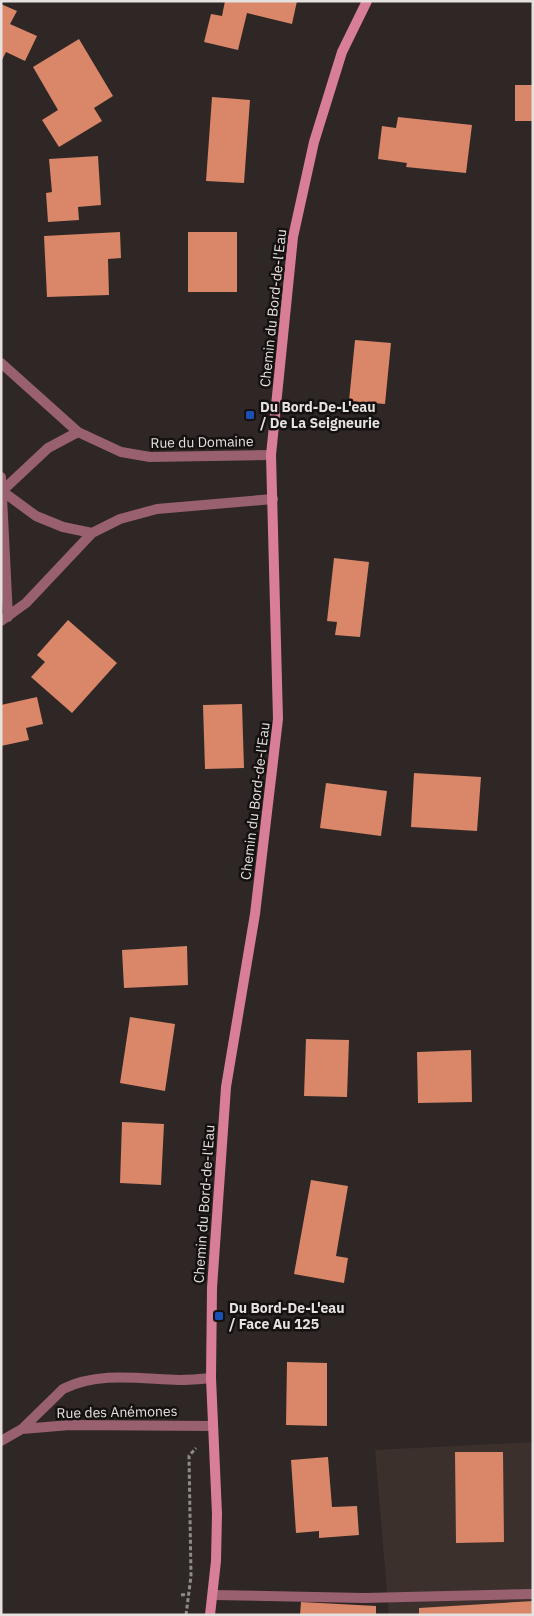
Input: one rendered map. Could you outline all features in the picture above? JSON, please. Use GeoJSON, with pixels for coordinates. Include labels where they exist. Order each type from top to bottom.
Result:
{"type":"FeatureCollection","features":[{"type":"Feature","properties":{"kind":"street","name":"Chemin du Bord-de-l'Eau"},"geometry":{"type":"LineString","coordinates":[[210,1615],[216,1561],[218,1514],[211,1378],[212,1288],[226,1087],[255,914],[278,719],[272,454],[293,237],[314,142],[342,52],[367,1]]}},
{"type":"Feature","properties":{"kind":"street","name":"Rue du Domaine"},"geometry":{"type":"LineString","coordinates":[[1,363],[78,432],[121,452],[150,457],[272,454]]}},
{"type":"Feature","properties":{"kind":"street"},"geometry":{"type":"LineString","coordinates":[[2,491],[48,448],[78,432]]}},
{"type":"Feature","properties":{"kind":"street"},"geometry":{"type":"LineString","coordinates":[[1,477],[5,619]]}},
{"type":"Feature","properties":{"kind":"street"},"geometry":{"type":"LineString","coordinates":[[2,491],[36,516],[63,527],[92,533]]}},
{"type":"Feature","properties":{"kind":"street"},"geometry":{"type":"LineString","coordinates":[[5,619],[26,603],[92,533],[120,519],[157,509],[273,499]]}},
{"type":"Feature","properties":{"kind":"street","name":"Rue des Anémones"},"geometry":{"type":"LineString","coordinates":[[1,1441],[22,1429],[63,1389],[83,1382],[119,1378],[180,1380],[211,1378]]}},
{"type":"Feature","properties":{"kind":"street","name":"Rue des Anémones"},"geometry":{"type":"LineString","coordinates":[[22,1429],[70,1425],[213,1426]]}},
{"type":"Feature","properties":{"kind":"street"},"geometry":{"type":"LineString","coordinates":[[213,1595],[364,1598],[533,1594]]}},
{"type":"Feature","properties":{"kind":"path"},"geometry":{"type":"LineString","coordinates":[[186,1615],[191,1576],[189,1456]]}},
{"type":"Feature","properties":{"kind":"shaded area"},"geometry":{"type":"Polygon","coordinates":[[[533,1442],[533,1615],[389,1615],[375,1450],[533,1442]]]}},
{"type":"Feature","properties":{"kind":"building"},"geometry":{"type":"Polygon","coordinates":[[[225,1],[297,1],[292,24],[247,13],[238,50],[204,42],[211,14],[222,16],[225,1]]]}},
{"type":"Feature","properties":{"kind":"building"},"geometry":{"type":"Polygon","coordinates":[[[1,4],[17,11],[10,24],[37,36],[25,61],[6,52],[1,62],[1,4]]]}},
{"type":"Feature","properties":{"kind":"building"},"geometry":{"type":"Polygon","coordinates":[[[79,39],[113,96],[94,108],[102,121],[59,147],[42,120],[58,110],[33,67],[79,39]]]}},
{"type":"Feature","properties":{"kind":"building"},"geometry":{"type":"Polygon","coordinates":[[[515,85],[533,85],[533,121],[515,121],[515,85]]]}},
{"type":"Feature","properties":{"kind":"building"},"geometry":{"type":"Polygon","coordinates":[[[212,97],[250,100],[244,183],[206,181],[212,97]]]}},
{"type":"Feature","properties":{"kind":"building"},"geometry":{"type":"Polygon","coordinates":[[[398,117],[472,125],[466,173],[406,167],[407,163],[378,159],[382,126],[396,128],[398,117]]]}},
{"type":"Feature","properties":{"kind":"building"},"geometry":{"type":"Polygon","coordinates":[[[98,156],[101,205],[78,207],[79,220],[48,222],[46,193],[52,192],[49,159],[98,156]]]}},
{"type":"Feature","properties":{"kind":"building"},"geometry":{"type":"Polygon","coordinates":[[[120,232],[121,258],[108,259],[109,295],[47,297],[44,236],[120,232]]]}},
{"type":"Feature","properties":{"kind":"building"},"geometry":{"type":"Polygon","coordinates":[[[188,232],[237,232],[237,292],[188,292],[188,232]]]}},
{"type":"Feature","properties":{"kind":"building"},"geometry":{"type":"Polygon","coordinates":[[[355,340],[391,343],[385,404],[349,401],[355,340]]]}},
{"type":"Feature","properties":{"kind":"building"},"geometry":{"type":"Polygon","coordinates":[[[334,558],[369,562],[360,637],[335,635],[337,622],[327,621],[334,558]]]}},
{"type":"Feature","properties":{"kind":"building"},"geometry":{"type":"Polygon","coordinates":[[[68,620],[117,663],[72,713],[31,677],[45,662],[37,655],[68,620]]]}},
{"type":"Feature","properties":{"kind":"building"},"geometry":{"type":"Polygon","coordinates":[[[37,697],[43,724],[26,728],[29,740],[1,746],[1,705],[37,697]]]}},
{"type":"Feature","properties":{"kind":"building"},"geometry":{"type":"Polygon","coordinates":[[[242,704],[244,768],[205,769],[203,705],[242,704]]]}},
{"type":"Feature","properties":{"kind":"building"},"geometry":{"type":"Polygon","coordinates":[[[414,773],[481,777],[477,831],[411,827],[414,773]]]}},
{"type":"Feature","properties":{"kind":"building"},"geometry":{"type":"Polygon","coordinates":[[[326,783],[387,791],[381,836],[320,828],[326,783]]]}},
{"type":"Feature","properties":{"kind":"building"},"geometry":{"type":"Polygon","coordinates":[[[187,946],[188,985],[124,988],[122,950],[187,946]]]}},
{"type":"Feature","properties":{"kind":"building"},"geometry":{"type":"Polygon","coordinates":[[[130,1017],[175,1024],[165,1091],[120,1083],[130,1017]]]}},
{"type":"Feature","properties":{"kind":"building"},"geometry":{"type":"Polygon","coordinates":[[[306,1039],[349,1040],[347,1097],[304,1096],[306,1039]]]}},
{"type":"Feature","properties":{"kind":"building"},"geometry":{"type":"Polygon","coordinates":[[[471,1050],[472,1102],[418,1103],[417,1052],[471,1050]]]}},
{"type":"Feature","properties":{"kind":"building"},"geometry":{"type":"Polygon","coordinates":[[[122,1122],[164,1124],[161,1185],[120,1183],[122,1122]]]}},
{"type":"Feature","properties":{"kind":"building"},"geometry":{"type":"Polygon","coordinates":[[[311,1180],[348,1186],[336,1256],[348,1258],[344,1283],[294,1274],[311,1180]]]}},
{"type":"Feature","properties":{"kind":"building"},"geometry":{"type":"Polygon","coordinates":[[[287,1362],[327,1363],[327,1426],[286,1425],[287,1362]]]}},
{"type":"Feature","properties":{"kind":"building"},"geometry":{"type":"Polygon","coordinates":[[[455,1452],[503,1452],[504,1542],[456,1543],[455,1452]]]}},
{"type":"Feature","properties":{"kind":"building"},"geometry":{"type":"Polygon","coordinates":[[[328,1457],[332,1507],[357,1506],[359,1535],[319,1538],[319,1531],[296,1533],[291,1460],[328,1457]]]}},
{"type":"Feature","properties":{"kind":"building"},"geometry":{"type":"Polygon","coordinates":[[[533,1601],[533,1615],[419,1615],[419,1608],[533,1601]]]}},
{"type":"Feature","properties":{"kind":"building"},"geometry":{"type":"Polygon","coordinates":[[[301,1602],[376,1606],[376,1615],[300,1615],[301,1602]]]}},
{"type":"Feature","properties":{"kind":"place","name":"Du Bord-De-L'eau / De La Seigneurie"},"geometry":{"type":"Point","coordinates":[250,415]}},
{"type":"Feature","properties":{"kind":"place","name":"Du Bord-De-L'eau / Face Au 125"},"geometry":{"type":"Point","coordinates":[219,1316]}}]}
